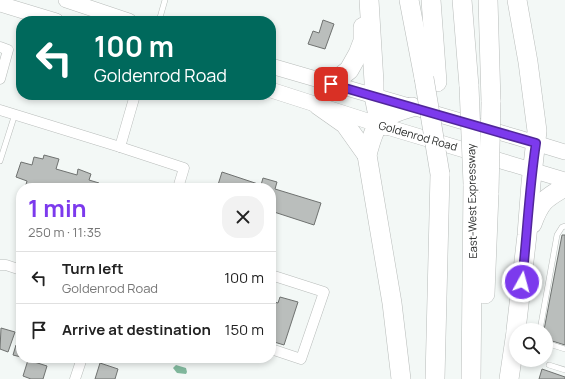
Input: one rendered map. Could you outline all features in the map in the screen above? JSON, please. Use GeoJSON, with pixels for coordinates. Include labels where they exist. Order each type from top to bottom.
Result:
{"type":"FeatureCollection","features":[{"type":"Feature","properties":{"kind":"highway"},"geometry":{"type":"LineString","coordinates":[[331,84],[349,70],[363,41],[361,0]]}},
{"type":"Feature","properties":{"kind":"highway"},"geometry":{"type":"LineString","coordinates":[[369,0],[374,72],[374,96],[381,123]]}},
{"type":"Feature","properties":{"kind":"highway"},"geometry":{"type":"LineString","coordinates":[[409,0],[430,80]]}},
{"type":"Feature","properties":{"kind":"highway"},"geometry":{"type":"LineString","coordinates":[[431,0],[430,80],[440,174],[434,379]]}},
{"type":"Feature","properties":{"kind":"highway","name":"East-West Expressway"},"geometry":{"type":"LineString","coordinates":[[462,0],[469,86],[472,184],[472,372]]}},
{"type":"Feature","properties":{"kind":"highway"},"geometry":{"type":"LineString","coordinates":[[472,372],[483,335],[491,102],[488,0]]}},
{"type":"Feature","properties":{"kind":"highway"},"geometry":{"type":"LineString","coordinates":[[517,0],[528,62],[537,131],[517,323]]}},
{"type":"Feature","properties":{"kind":"highway"},"geometry":{"type":"LineString","coordinates":[[318,105],[345,124],[367,155]]}},
{"type":"Feature","properties":{"kind":"highway"},"geometry":{"type":"LineString","coordinates":[[401,379],[392,303],[367,155],[372,136],[381,123],[397,111],[412,107]]}},
{"type":"Feature","properties":{"kind":"highway"},"geometry":{"type":"LineString","coordinates":[[527,235],[537,210],[542,203],[549,196],[565,187]]}},
{"type":"Feature","properties":{"kind":"highway"},"geometry":{"type":"LineString","coordinates":[[509,379],[511,367]]}},
{"type":"Feature","properties":{"kind":"main road"},"geometry":{"type":"LineString","coordinates":[[66,0],[114,16]]}},
{"type":"Feature","properties":{"kind":"main road"},"geometry":{"type":"LineString","coordinates":[[0,4],[40,16]]}},
{"type":"Feature","properties":{"kind":"main road"},"geometry":{"type":"LineString","coordinates":[[276,68],[565,152]]}},
{"type":"Feature","properties":{"kind":"main road","name":"Goldenrod Road"},"geometry":{"type":"LineString","coordinates":[[276,92],[565,180]]}},
{"type":"Feature","properties":{"kind":"street"},"geometry":{"type":"LineString","coordinates":[[0,47],[8,50],[0,79]]}},
{"type":"Feature","properties":{"kind":"street"},"geometry":{"type":"LineString","coordinates":[[120,147],[134,100]]}},
{"type":"Feature","properties":{"kind":"street"},"geometry":{"type":"LineString","coordinates":[[0,110],[184,168],[180,183]]}},
{"type":"Feature","properties":{"kind":"street"},"geometry":{"type":"LineString","coordinates":[[0,265],[6,265],[16,268]]}},
{"type":"Feature","properties":{"kind":"street"},"geometry":{"type":"LineString","coordinates":[[276,277],[324,292],[301,359],[276,351]]}},
{"type":"Feature","properties":{"kind":"street"},"geometry":{"type":"LineString","coordinates":[[75,379],[80,363]]}},
{"type":"Feature","properties":{"kind":"lane"},"geometry":{"type":"LineString","coordinates":[[160,16],[165,0]]}},
{"type":"Feature","properties":{"kind":"lane"},"geometry":{"type":"LineString","coordinates":[[0,161],[15,114]]}},
{"type":"Feature","properties":{"kind":"lane"},"geometry":{"type":"LineString","coordinates":[[541,323],[557,235],[562,227],[565,226]]}},
{"type":"Feature","properties":{"kind":"lane"},"geometry":{"type":"LineString","coordinates":[[553,345],[565,349]]}},
{"type":"Feature","properties":{"kind":"lane"},"geometry":{"type":"LineString","coordinates":[[553,366],[565,370]]}},
{"type":"Feature","properties":{"kind":"shaded area"},"geometry":{"type":"Polygon","coordinates":[[[176,365],[186,368],[186,374],[177,373],[173,368],[176,365]]]}},
{"type":"Feature","properties":{"kind":"building"},"geometry":{"type":"Polygon","coordinates":[[[323,20],[334,24],[325,49],[308,44],[313,31],[319,33],[323,20]]]}},
{"type":"Feature","properties":{"kind":"building"},"geometry":{"type":"Polygon","coordinates":[[[44,155],[59,159],[56,169],[77,175],[78,169],[91,174],[89,180],[99,183],[26,183],[27,181],[16,177],[21,162],[32,165],[34,157],[43,159],[44,155]]]}},
{"type":"Feature","properties":{"kind":"building"},"geometry":{"type":"Polygon","coordinates":[[[222,172],[255,183],[219,183],[222,172]]]}},
{"type":"Feature","properties":{"kind":"building"},"geometry":{"type":"Polygon","coordinates":[[[263,178],[277,182],[276,186],[276,183],[262,183],[263,178]]]}},
{"type":"Feature","properties":{"kind":"building"},"geometry":{"type":"Polygon","coordinates":[[[276,189],[321,203],[314,225],[276,213],[276,189]]]}},
{"type":"Feature","properties":{"kind":"building"},"geometry":{"type":"Polygon","coordinates":[[[562,235],[565,235],[565,345],[553,341],[553,323],[545,323],[562,235]]]}},
{"type":"Feature","properties":{"kind":"building"},"geometry":{"type":"Polygon","coordinates":[[[280,297],[298,302],[284,345],[276,343],[276,302],[278,303],[280,297]]]}},
{"type":"Feature","properties":{"kind":"building"},"geometry":{"type":"Polygon","coordinates":[[[1,328],[15,332],[8,352],[0,349],[1,328]]]}},
{"type":"Feature","properties":{"kind":"building"},"geometry":{"type":"Polygon","coordinates":[[[16,345],[16,356],[13,355],[16,345]]]}},
{"type":"Feature","properties":{"kind":"building"},"geometry":{"type":"Polygon","coordinates":[[[27,363],[38,363],[47,366],[43,379],[31,379],[23,376],[27,363]]]}},
{"type":"Feature","properties":{"kind":"building"},"geometry":{"type":"Polygon","coordinates":[[[100,363],[118,369],[115,379],[95,379],[100,363]]]}},
{"type":"Feature","properties":{"kind":"building"},"geometry":{"type":"Polygon","coordinates":[[[542,369],[565,377],[565,379],[539,379],[542,369]]]}},
{"type":"Feature","properties":{"kind":"route"},"geometry":{"type":"LineString","coordinates":[[331,84],[536,143],[532,170],[522,282]]}}]}
